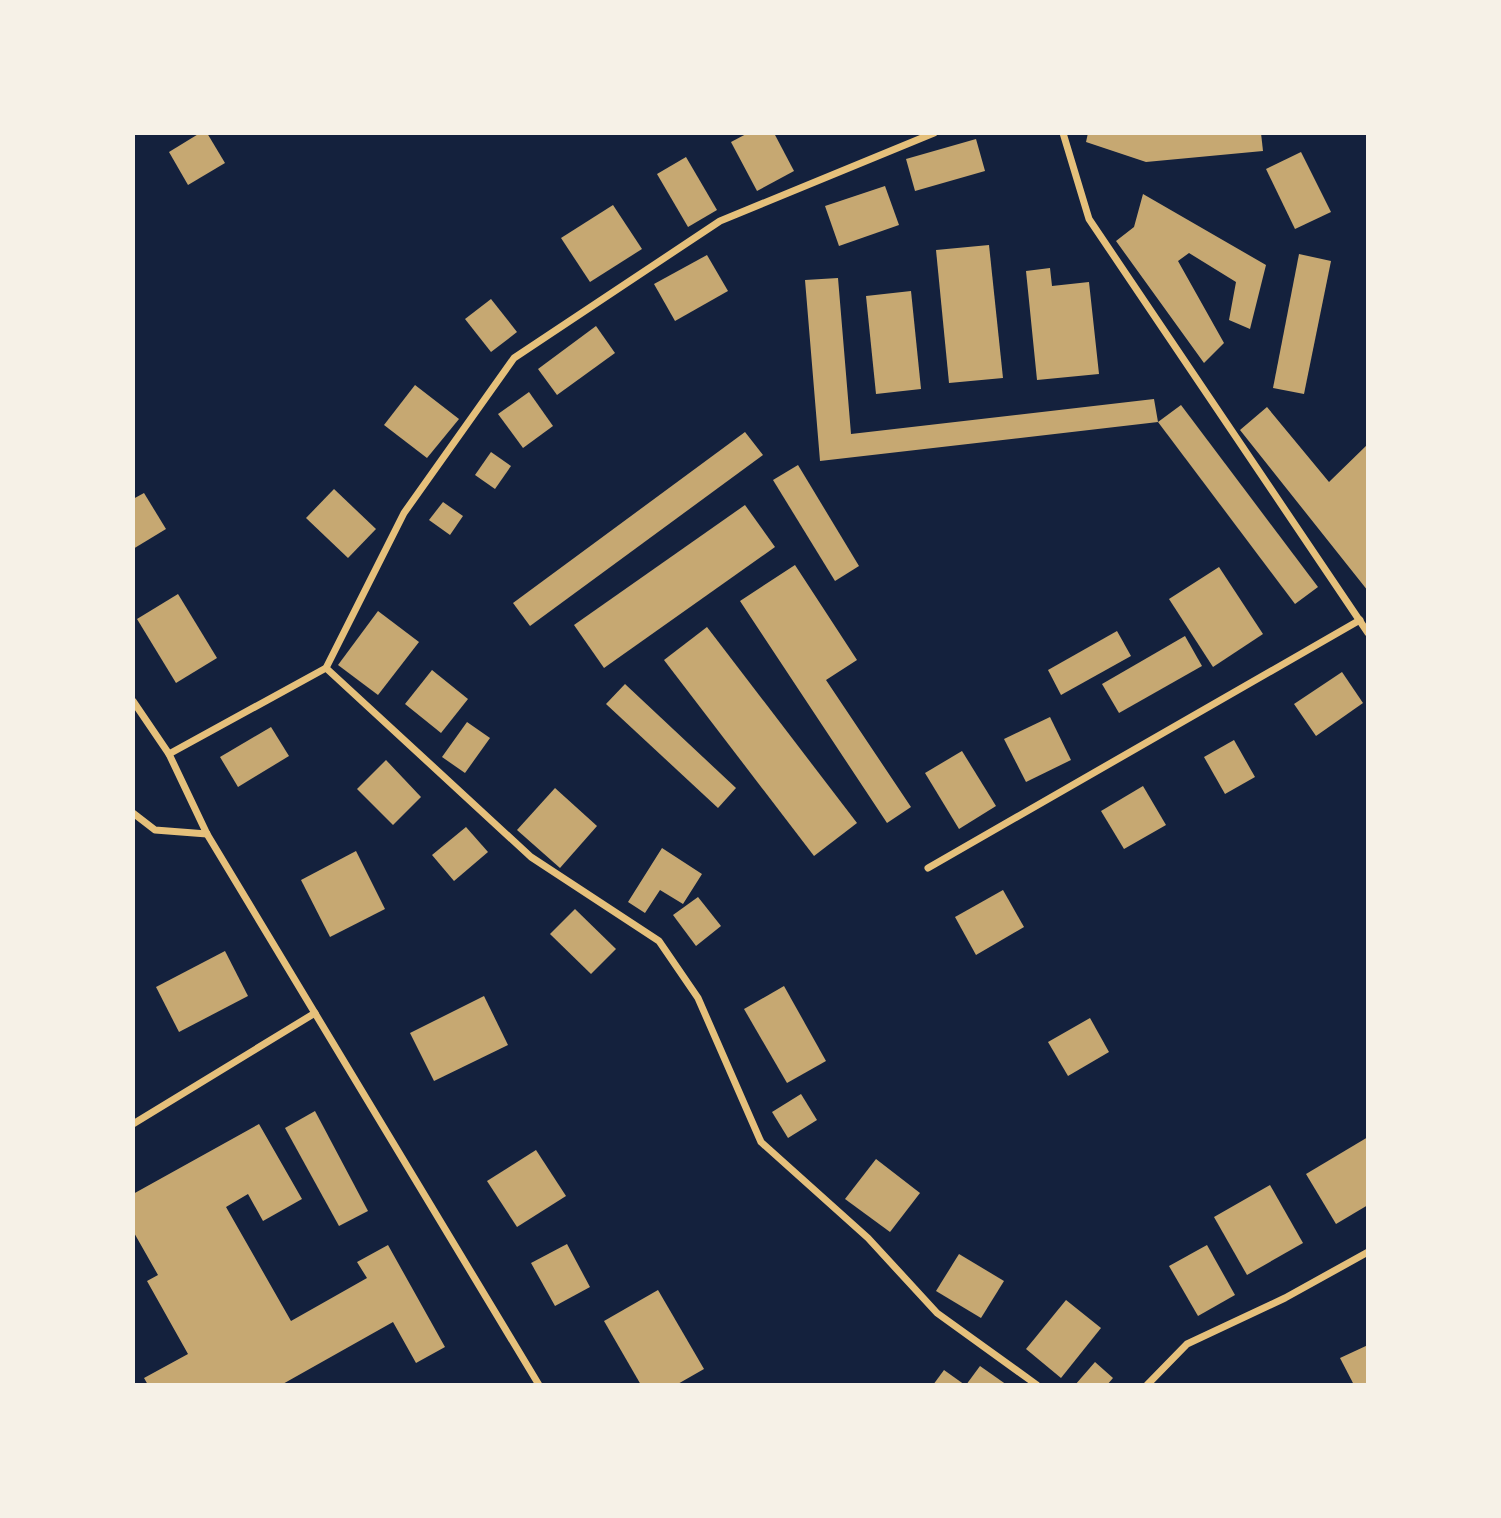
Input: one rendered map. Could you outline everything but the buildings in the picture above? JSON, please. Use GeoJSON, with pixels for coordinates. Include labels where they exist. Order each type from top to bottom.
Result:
{"type":"FeatureCollection","features":[{"type":"Feature","properties":{"kind":"street"},"geometry":{"type":"LineString","coordinates":[[169,754],[326,667],[404,513],[514,359],[720,221],[934,133]]}},
{"type":"Feature","properties":{"kind":"street"},"geometry":{"type":"LineString","coordinates":[[1063,133],[1089,219],[1368,633]]}},
{"type":"Feature","properties":{"kind":"street"},"geometry":{"type":"LineString","coordinates":[[928,868],[1360,620]]}},
{"type":"Feature","properties":{"kind":"street"},"geometry":{"type":"LineString","coordinates":[[326,667],[531,857],[659,941],[698,998],[761,1142],[868,1238],[937,1313],[1037,1385]]}},
{"type":"Feature","properties":{"kind":"street"},"geometry":{"type":"LineString","coordinates":[[133,701],[169,754],[207,834],[539,1385]]}},
{"type":"Feature","properties":{"kind":"street"},"geometry":{"type":"LineString","coordinates":[[133,813],[155,830],[207,834]]}},
{"type":"Feature","properties":{"kind":"street"},"geometry":{"type":"LineString","coordinates":[[133,1124],[315,1013]]}},
{"type":"Feature","properties":{"kind":"street"},"geometry":{"type":"LineString","coordinates":[[1147,1385],[1187,1344],[1285,1297],[1368,1252]]}}]}
